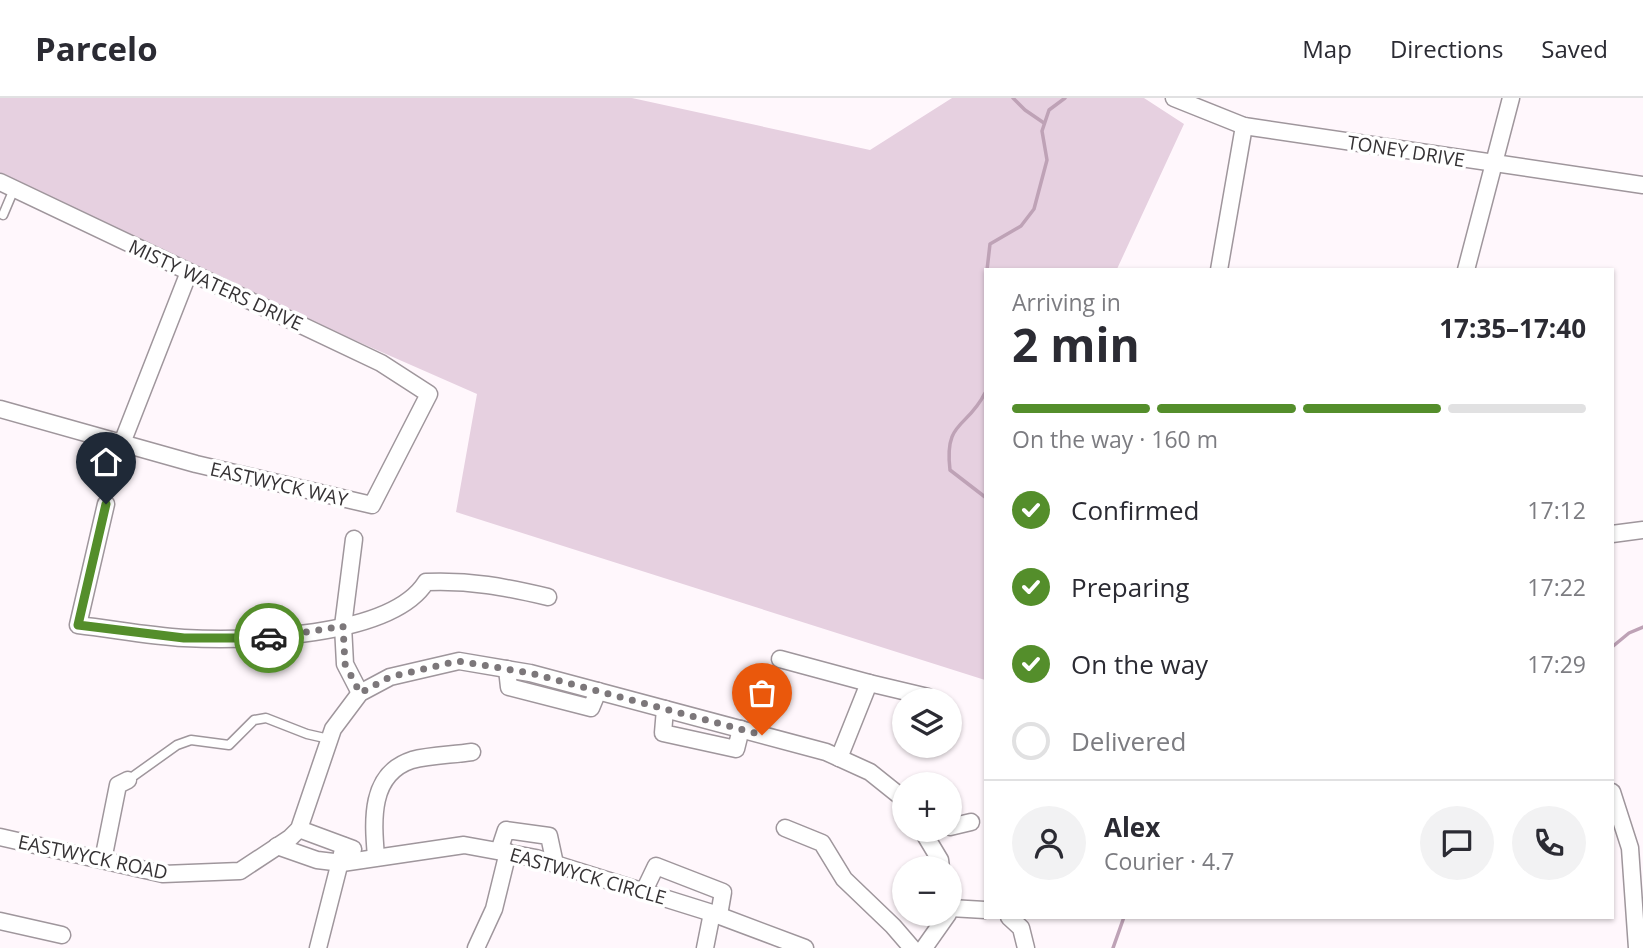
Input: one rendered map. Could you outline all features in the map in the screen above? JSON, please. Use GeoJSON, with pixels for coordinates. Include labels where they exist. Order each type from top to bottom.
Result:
{"type":"FeatureCollection","features":[{"type":"Feature","properties":{"kind":"street","name":"TONEY DRIVE"},"geometry":{"type":"LineString","coordinates":[[1174,98],[1244,126],[1643,185]]}},
{"type":"Feature","properties":{"kind":"street"},"geometry":{"type":"LineString","coordinates":[[1466,268],[1511,98]]}},
{"type":"Feature","properties":{"kind":"street"},"geometry":{"type":"LineString","coordinates":[[1219,268],[1244,126]]}},
{"type":"Feature","properties":{"kind":"street","name":"MISTY WATERS DRIVE"},"geometry":{"type":"LineString","coordinates":[[7,185],[380,363],[429,394]]}},
{"type":"Feature","properties":{"kind":"street"},"geometry":{"type":"LineString","coordinates":[[122,443],[189,272]]}},
{"type":"Feature","properties":{"kind":"street","name":"EASTWYCK WAY"},"geometry":{"type":"LineString","coordinates":[[0,410],[196,464],[372,505],[429,394]]}},
{"type":"Feature","properties":{"kind":"street"},"geometry":{"type":"LineString","coordinates":[[106,504],[78,625],[184,638],[276,638],[343,626],[395,609],[420,591],[426,582],[462,581],[548,597]]}},
{"type":"Feature","properties":{"kind":"street"},"geometry":{"type":"LineString","coordinates":[[1614,534],[1643,530]]}},
{"type":"Feature","properties":{"kind":"street"},"geometry":{"type":"LineString","coordinates":[[354,540],[343,626],[345,664],[360,693]]}},
{"type":"Feature","properties":{"kind":"street"},"geometry":{"type":"LineString","coordinates":[[780,659],[892,688]]}},
{"type":"Feature","properties":{"kind":"street"},"geometry":{"type":"LineString","coordinates":[[299,829],[333,729],[360,693],[390,677],[458,661],[507,669],[509,687],[591,708],[598,691],[826,752],[870,772],[892,790]]}},
{"type":"Feature","properties":{"kind":"street"},"geometry":{"type":"LineString","coordinates":[[839,758],[869,683]]}},
{"type":"Feature","properties":{"kind":"street"},"geometry":{"type":"LineString","coordinates":[[665,709],[663,733],[736,749],[741,729]]}},
{"type":"Feature","properties":{"kind":"street"},"geometry":{"type":"LineString","coordinates":[[277,846],[317,860],[342,863],[376,857],[373,821],[376,797],[392,771],[412,760],[472,752]]}},
{"type":"Feature","properties":{"kind":"street"},"geometry":{"type":"LineString","coordinates":[[103,860],[118,785],[128,780]]}},
{"type":"Feature","properties":{"kind":"street"},"geometry":{"type":"LineString","coordinates":[[1614,798],[1630,848],[1637,948]]}},
{"type":"Feature","properties":{"kind":"street"},"geometry":{"type":"LineString","coordinates":[[962,824],[971,822]]}},
{"type":"Feature","properties":{"kind":"street"},"geometry":{"type":"LineString","coordinates":[[785,828],[822,843],[844,879],[912,948]]}},
{"type":"Feature","properties":{"kind":"street","name":"EASTWYCK ROAD"},"geometry":{"type":"LineString","coordinates":[[0,837],[163,874],[240,870],[299,829]]}},
{"type":"Feature","properties":{"kind":"street","name":"EASTWYCK CIRCLE"},"geometry":{"type":"LineString","coordinates":[[299,829],[376,857],[464,845],[555,864],[715,914],[801,947]]}},
{"type":"Feature","properties":{"kind":"street"},"geometry":{"type":"LineString","coordinates":[[476,948],[494,909],[506,830],[550,836],[555,864]]}},
{"type":"Feature","properties":{"kind":"street"},"geometry":{"type":"LineString","coordinates":[[318,948],[342,863],[344,846]]}},
{"type":"Feature","properties":{"kind":"street"},"geometry":{"type":"LineString","coordinates":[[643,891],[656,866],[723,892],[705,948]]}},
{"type":"Feature","properties":{"kind":"street"},"geometry":{"type":"LineString","coordinates":[[962,909],[984,910]]}},
{"type":"Feature","properties":{"kind":"street"},"geometry":{"type":"LineString","coordinates":[[1011,919],[1021,928],[1026,948]]}},
{"type":"Feature","properties":{"kind":"street"},"geometry":{"type":"LineString","coordinates":[[0,921],[62,935]]}},
{"type":"Feature","properties":{"kind":"street"},"geometry":{"type":"LineString","coordinates":[[924,948],[940,926]]}},
{"type":"Feature","properties":{"kind":"lane"},"geometry":{"type":"LineString","coordinates":[[3,215],[7,185]]}},
{"type":"Feature","properties":{"kind":"lane"},"geometry":{"type":"LineString","coordinates":[[128,780],[177,745],[191,740],[229,745],[254,720],[266,718],[307,734],[329,739]]}},
{"type":"Feature","properties":{"kind":"shaded area"},"geometry":{"type":"Polygon","coordinates":[[[0,98],[632,98],[870,150],[952,98],[1144,98],[1184,124],[1117,268],[984,268],[984,680],[456,512],[477,394],[202,273],[0,179],[0,98]]]}},
{"type":"Feature","properties":{"kind":"waterway"},"geometry":{"type":"LineString","coordinates":[[1013,98],[1044,123]]}},
{"type":"Feature","properties":{"kind":"waterway"},"geometry":{"type":"LineString","coordinates":[[987,268],[990,244],[1021,226],[1034,209],[1047,160],[1042,131],[1049,110],[1065,98]]}},
{"type":"Feature","properties":{"kind":"waterway"},"geometry":{"type":"LineString","coordinates":[[984,395],[958,426],[950,442],[949,454],[950,470],[984,496]]}},
{"type":"Feature","properties":{"kind":"waterway"},"geometry":{"type":"LineString","coordinates":[[1614,645],[1629,633],[1643,627]]}},
{"type":"Feature","properties":{"kind":"waterway"},"geometry":{"type":"LineString","coordinates":[[1113,948],[1123,919]]}},
{"type":"Feature","properties":{"kind":"way so far"},"geometry":{"type":"LineString","coordinates":[[269,638],[343,626],[345,664],[360,693],[390,677],[458,661],[530,673],[762,735]]}},
{"type":"Feature","properties":{"kind":"route"},"geometry":{"type":"LineString","coordinates":[[106,504],[78,625],[184,638],[269,638]]}}]}
